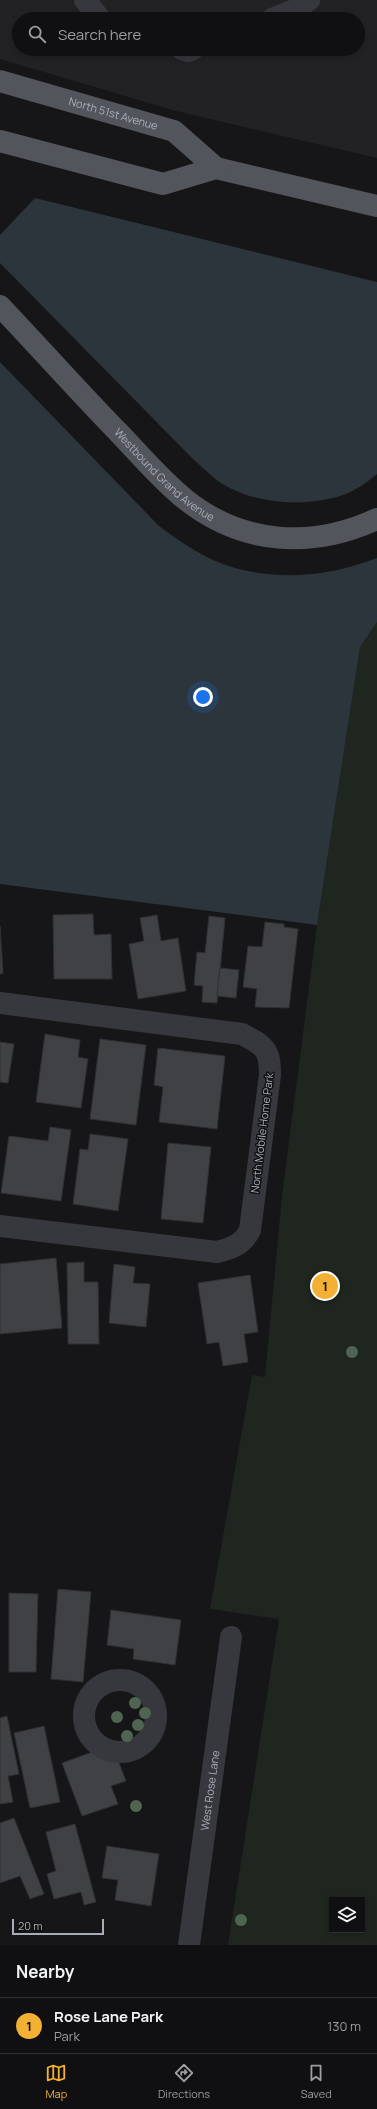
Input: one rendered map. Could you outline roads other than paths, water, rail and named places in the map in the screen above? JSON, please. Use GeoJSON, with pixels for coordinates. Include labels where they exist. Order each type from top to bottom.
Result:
{"type":"FeatureCollection","features":[{"type":"Feature","properties":{"kind":"main road","name":"North 51st Avenue"},"geometry":{"type":"LineString","coordinates":[[0,81],[174,131],[216,168],[377,206]]}},
{"type":"Feature","properties":{"kind":"main road"},"geometry":{"type":"LineString","coordinates":[[0,141],[163,184],[216,168]]}},
{"type":"Feature","properties":{"kind":"main road","name":"Westbound Grand Avenue"},"geometry":{"type":"LineString","coordinates":[[0,306],[152,467],[186,500],[208,515],[235,528],[257,535],[283,539],[312,537],[342,531],[362,526],[377,519]]}},
{"type":"Feature","properties":{"kind":"street"},"geometry":{"type":"LineString","coordinates":[[85,0],[94,12]]}},
{"type":"Feature","properties":{"kind":"street"},"geometry":{"type":"LineString","coordinates":[[290,12],[297,9],[309,0]]}},
{"type":"Feature","properties":{"kind":"street","name":"North Mobile Home Park"},"geometry":{"type":"LineString","coordinates":[[0,1003],[242,1034],[260,1043],[270,1057],[270,1075],[250,1230],[245,1240],[232,1248],[217,1252],[0,1226]]}},
{"type":"Feature","properties":{"kind":"street","name":"West Rose Lane"},"geometry":{"type":"LineString","coordinates":[[189,1945],[231,1636]]}},
{"type":"Feature","properties":{"kind":"place","name":"Rose Lane Park"},"geometry":{"type":"Point","coordinates":[325,1286]}}]}
